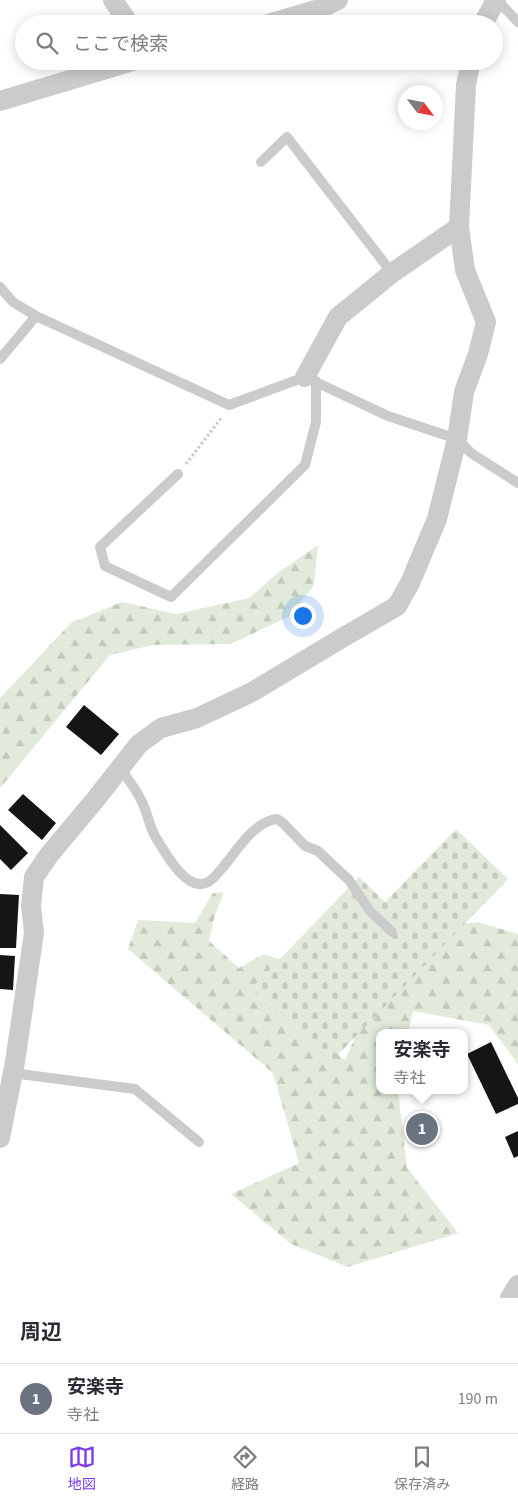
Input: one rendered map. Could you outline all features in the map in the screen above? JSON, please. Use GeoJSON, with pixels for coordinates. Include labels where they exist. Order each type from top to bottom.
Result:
{"type":"FeatureCollection","features":[{"type":"Feature","properties":{"kind":"street"},"geometry":{"type":"LineString","coordinates":[[113,0],[123,15]]}},
{"type":"Feature","properties":{"kind":"street"},"geometry":{"type":"LineString","coordinates":[[299,15],[319,9],[338,0]]}},
{"type":"Feature","properties":{"kind":"street"},"geometry":{"type":"LineString","coordinates":[[488,15],[496,0]]}},
{"type":"Feature","properties":{"kind":"street"},"geometry":{"type":"LineString","coordinates":[[0,100],[102,70]]}},
{"type":"Feature","properties":{"kind":"street"},"geometry":{"type":"LineString","coordinates":[[0,1138],[9,1065],[34,933],[31,906],[34,877],[49,855],[96,800],[139,744],[161,728],[196,718],[252,692],[397,606],[410,583],[437,519],[457,440],[464,392],[478,354],[486,322],[465,270],[459,227],[466,85],[469,70]]}},
{"type":"Feature","properties":{"kind":"street"},"geometry":{"type":"LineString","coordinates":[[310,379],[338,317],[392,272],[459,227]]}},
{"type":"Feature","properties":{"kind":"street"},"geometry":{"type":"LineString","coordinates":[[510,1298],[518,1285]]}},
{"type":"Feature","properties":{"kind":"lane"},"geometry":{"type":"LineString","coordinates":[[496,0],[518,22]]}},
{"type":"Feature","properties":{"kind":"lane"},"geometry":{"type":"LineString","coordinates":[[261,162],[287,137],[392,272]]}},
{"type":"Feature","properties":{"kind":"lane"},"geometry":{"type":"LineString","coordinates":[[0,287],[12,302],[36,316],[229,405],[310,379],[388,416],[457,440],[471,452],[518,483]]}},
{"type":"Feature","properties":{"kind":"lane"},"geometry":{"type":"LineString","coordinates":[[0,359],[36,316]]}},
{"type":"Feature","properties":{"kind":"lane"},"geometry":{"type":"LineString","coordinates":[[178,474],[100,547],[105,566],[171,597],[305,466],[316,422],[310,379]]}},
{"type":"Feature","properties":{"kind":"lane"},"geometry":{"type":"LineString","coordinates":[[120,768],[141,798],[155,835],[179,872],[188,881],[198,885],[207,883],[216,876],[258,826],[270,819],[277,818],[305,846],[318,851],[349,880],[370,911],[392,932]]}},
{"type":"Feature","properties":{"kind":"lane"},"geometry":{"type":"LineString","coordinates":[[9,1065],[135,1089],[199,1142]]}},
{"type":"Feature","properties":{"kind":"path"},"geometry":{"type":"LineString","coordinates":[[178,474],[229,405]]}},
{"type":"Feature","properties":{"kind":"green space"},"geometry":{"type":"Polygon","coordinates":[[[318,545],[314,585],[290,616],[231,644],[153,645],[110,655],[0,788],[0,698],[71,623],[122,602],[176,614],[249,598],[279,572],[318,545]]]}},
{"type":"Feature","properties":{"kind":"green space"},"geometry":{"type":"Polygon","coordinates":[[[456,829],[508,879],[329,1064],[251,989],[359,877],[385,902],[456,829]]]}},
{"type":"Feature","properties":{"kind":"green space"},"geometry":{"type":"Polygon","coordinates":[[[224,892],[215,915],[209,941],[239,968],[263,954],[282,960],[251,989],[345,1060],[363,1019],[412,930],[478,922],[518,934],[518,1064],[489,1025],[413,1011],[409,1029],[376,1029],[376,1094],[398,1094],[407,1168],[458,1233],[348,1267],[291,1244],[231,1194],[299,1163],[273,1073],[128,949],[138,920],[195,923],[213,893],[224,892]]]}},
{"type":"Feature","properties":{"kind":"building"},"geometry":{"type":"Polygon","coordinates":[[[84,705],[119,734],[101,755],[66,727],[84,705]]]}},
{"type":"Feature","properties":{"kind":"building"},"geometry":{"type":"Polygon","coordinates":[[[23,794],[56,823],[42,840],[8,810],[23,794]]]}},
{"type":"Feature","properties":{"kind":"building"},"geometry":{"type":"Polygon","coordinates":[[[0,825],[28,853],[11,870],[0,859],[0,825]]]}},
{"type":"Feature","properties":{"kind":"building"},"geometry":{"type":"Polygon","coordinates":[[[0,894],[19,895],[16,948],[0,948],[0,894]]]}},
{"type":"Feature","properties":{"kind":"building"},"geometry":{"type":"Polygon","coordinates":[[[0,955],[15,956],[13,990],[0,989],[0,955]]]}},
{"type":"Feature","properties":{"kind":"building"},"geometry":{"type":"Polygon","coordinates":[[[491,1042],[518,1098],[518,1104],[496,1114],[468,1054],[491,1042]]]}},
{"type":"Feature","properties":{"kind":"building"},"geometry":{"type":"Polygon","coordinates":[[[518,1131],[518,1156],[514,1158],[505,1137],[518,1131]]]}},
{"type":"Feature","properties":{"kind":"place","name":"安楽寺"},"geometry":{"type":"Point","coordinates":[422,1129]}}]}
